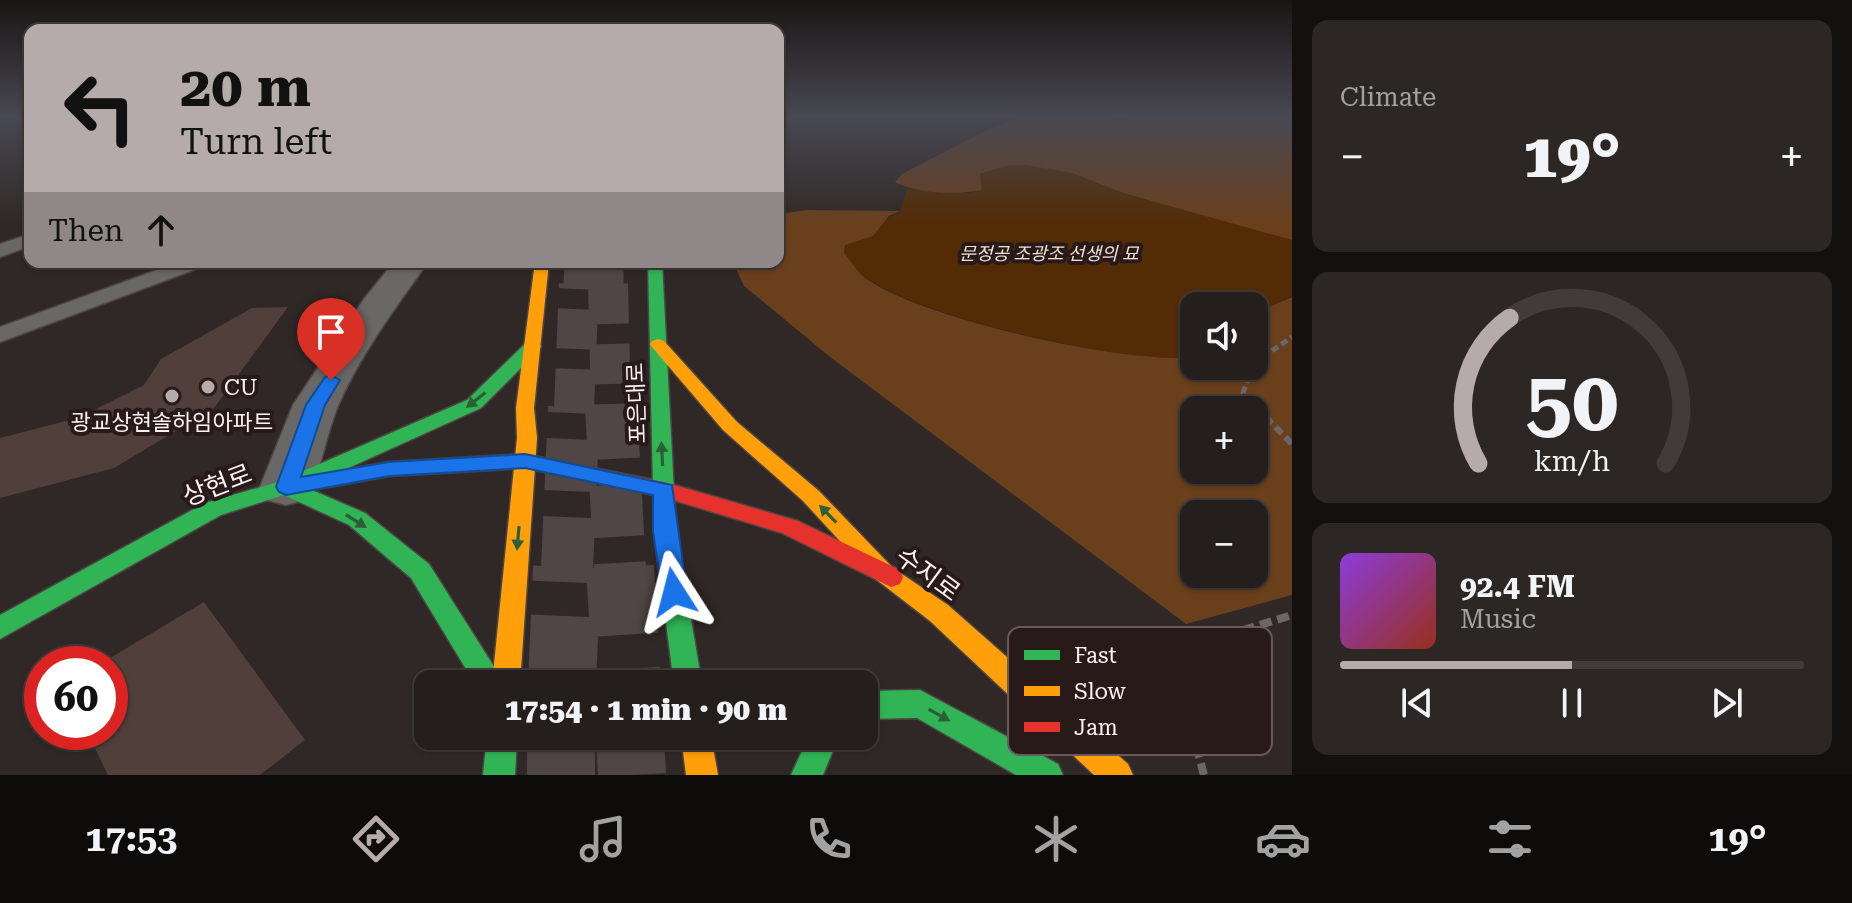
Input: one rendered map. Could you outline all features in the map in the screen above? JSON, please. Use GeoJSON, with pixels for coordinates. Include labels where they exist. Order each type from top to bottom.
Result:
{"type":"FeatureCollection","features":[{"type":"Feature","properties":{"kind":"main road"},"geometry":{"type":"LineString","coordinates":[[507,670],[525,461],[525,408],[541,268]]}},
{"type":"Feature","properties":{"kind":"main road","name":"포은대로"},"geometry":{"type":"LineString","coordinates":[[655,268],[665,531],[686,670]]}},
{"type":"Feature","properties":{"kind":"main road"},"geometry":{"type":"LineString","coordinates":[[658,344],[730,426],[811,496],[882,570]]}},
{"type":"Feature","properties":{"kind":"main road"},"geometry":{"type":"LineString","coordinates":[[286,487],[474,404],[533,346]]}},
{"type":"Feature","properties":{"kind":"main road","name":"상현로"},"geometry":{"type":"LineString","coordinates":[[0,628],[213,509],[286,487],[389,469],[525,461],[664,490]]}},
{"type":"Feature","properties":{"kind":"main road"},"geometry":{"type":"LineString","coordinates":[[286,487],[357,519],[420,571],[482,670]]}},
{"type":"Feature","properties":{"kind":"main road","name":"수지로"},"geometry":{"type":"LineString","coordinates":[[664,490],[790,527],[882,570],[939,613],[1008,676]]}},
{"type":"Feature","properties":{"kind":"main road"},"geometry":{"type":"LineString","coordinates":[[878,705],[920,704],[1008,753]]}},
{"type":"Feature","properties":{"kind":"main road"},"geometry":{"type":"LineString","coordinates":[[499,775],[501,750]]}},
{"type":"Feature","properties":{"kind":"main road"},"geometry":{"type":"LineString","coordinates":[[698,750],[702,775]]}},
{"type":"Feature","properties":{"kind":"main road"},"geometry":{"type":"LineString","coordinates":[[807,775],[818,750]]}},
{"type":"Feature","properties":{"kind":"main road"},"geometry":{"type":"LineString","coordinates":[[1011,755],[1047,775]]}},
{"type":"Feature","properties":{"kind":"main road","name":"수지로"},"geometry":{"type":"LineString","coordinates":[[1095,755],[1117,775]]}},
{"type":"Feature","properties":{"kind":"street"},"geometry":{"type":"LineString","coordinates":[[286,487],[316,405],[407,268]]}},
{"type":"Feature","properties":{"kind":"lane"},"geometry":{"type":"LineString","coordinates":[[0,251],[24,242]]}},
{"type":"Feature","properties":{"kind":"lane"},"geometry":{"type":"LineString","coordinates":[[0,335],[181,268]]}},
{"type":"Feature","properties":{"kind":"path"},"geometry":{"type":"LineString","coordinates":[[1268,354],[1292,337]]}},
{"type":"Feature","properties":{"kind":"path"},"geometry":{"type":"LineString","coordinates":[[1248,380],[1243,393],[1292,444]]}},
{"type":"Feature","properties":{"kind":"path"},"geometry":{"type":"LineString","coordinates":[[1253,627],[1292,615]]}},
{"type":"Feature","properties":{"kind":"path"},"geometry":{"type":"LineString","coordinates":[[1198,755],[1204,775]]}},
{"type":"Feature","properties":{"kind":"green space","name":"문정공 조광조 선생의 묘"},"geometry":{"type":"Polygon","coordinates":[[[1025,165],[1072,173],[1123,193],[1287,236],[1292,240],[1292,297],[1286,298],[1268,315],[1268,292],[1180,292],[1180,357],[1122,353],[1024,335],[928,307],[891,292],[864,276],[844,253],[845,245],[900,211],[907,189],[968,193],[982,190],[980,174],[1006,166],[1025,165]]]}},
{"type":"Feature","properties":{"kind":"shaded area"},"geometry":{"type":"Polygon","coordinates":[[[944,152],[1292,152],[1292,240],[1123,193],[1072,173],[1025,165],[1006,166],[980,174],[982,190],[972,192],[926,191],[904,186],[895,182],[902,174],[944,152]]]}},
{"type":"Feature","properties":{"kind":"shaded area"},"geometry":{"type":"Polygon","coordinates":[[[808,210],[900,211],[889,216],[873,236],[845,245],[844,253],[864,277],[891,293],[928,308],[1024,335],[1122,354],[1180,357],[1180,380],[1268,380],[1268,308],[1292,297],[1292,595],[1186,624],[830,357],[744,286],[736,268],[784,268],[784,213],[808,210]]]}},
{"type":"Feature","properties":{"kind":"building","name":"광교상현솔하임아파트"},"geometry":{"type":"Polygon","coordinates":[[[288,307],[214,408],[114,468],[0,498],[0,438],[78,418],[144,385],[161,359],[252,308],[288,307]]]}},
{"type":"Feature","properties":{"kind":"building"},"geometry":{"type":"Polygon","coordinates":[[[204,602],[305,740],[260,775],[108,775],[96,750],[128,750],[128,647],[204,602]]]}},
{"type":"Feature","properties":{"kind":"tunnel"},"geometry":{"type":"LineString","coordinates":[[579,286],[580,268]]}},
{"type":"Feature","properties":{"kind":"tunnel"},"geometry":{"type":"LineString","coordinates":[[608,268],[608,284]]}},
{"type":"Feature","properties":{"kind":"tunnel"},"geometry":{"type":"LineString","coordinates":[[574,409],[579,284]]}},
{"type":"Feature","properties":{"kind":"tunnel"},"geometry":{"type":"LineString","coordinates":[[608,284],[611,409]]}},
{"type":"Feature","properties":{"kind":"tunnel"},"geometry":{"type":"LineString","coordinates":[[567,569],[574,407]]}},
{"type":"Feature","properties":{"kind":"tunnel"},"geometry":{"type":"LineString","coordinates":[[611,407],[620,569]]}},
{"type":"Feature","properties":{"kind":"tunnel"},"geometry":{"type":"LineString","coordinates":[[563,670],[567,567]]}},
{"type":"Feature","properties":{"kind":"tunnel"},"geometry":{"type":"LineString","coordinates":[[620,567],[626,670]]}},
{"type":"Feature","properties":{"kind":"tunnel"},"geometry":{"type":"LineString","coordinates":[[561,750],[561,775]]}},
{"type":"Feature","properties":{"kind":"tunnel"},"geometry":{"type":"LineString","coordinates":[[631,750],[632,775]]}},
{"type":"Feature","properties":{"kind":"traffic: fast"},"geometry":{"type":"LineString","coordinates":[[655,268],[665,531],[686,670]]}},
{"type":"Feature","properties":{"kind":"traffic: fast"},"geometry":{"type":"LineString","coordinates":[[286,487],[474,404],[533,346]]}},
{"type":"Feature","properties":{"kind":"traffic: fast"},"geometry":{"type":"LineString","coordinates":[[0,628],[213,509],[286,487],[389,469],[525,461],[593,475]]}},
{"type":"Feature","properties":{"kind":"traffic: fast"},"geometry":{"type":"LineString","coordinates":[[286,487],[357,519],[420,571],[482,670]]}},
{"type":"Feature","properties":{"kind":"traffic: fast"},"geometry":{"type":"LineString","coordinates":[[878,705],[920,704],[1008,753]]}},
{"type":"Feature","properties":{"kind":"traffic: fast"},"geometry":{"type":"LineString","coordinates":[[499,775],[501,750]]}},
{"type":"Feature","properties":{"kind":"traffic: fast"},"geometry":{"type":"LineString","coordinates":[[807,775],[818,750]]}},
{"type":"Feature","properties":{"kind":"traffic: fast"},"geometry":{"type":"LineString","coordinates":[[1011,755],[1047,775]]}},
{"type":"Feature","properties":{"kind":"traffic: slow"},"geometry":{"type":"LineString","coordinates":[[507,670],[527,438],[525,408],[541,268]]}},
{"type":"Feature","properties":{"kind":"traffic: slow"},"geometry":{"type":"LineString","coordinates":[[658,344],[730,426],[811,496],[882,570]]}},
{"type":"Feature","properties":{"kind":"traffic: slow"},"geometry":{"type":"LineString","coordinates":[[891,577],[939,613],[1008,676]]}},
{"type":"Feature","properties":{"kind":"traffic: slow"},"geometry":{"type":"LineString","coordinates":[[698,750],[702,775]]}},
{"type":"Feature","properties":{"kind":"traffic: slow"},"geometry":{"type":"LineString","coordinates":[[1095,755],[1117,775]]}},
{"type":"Feature","properties":{"kind":"traffic: jam"},"geometry":{"type":"LineString","coordinates":[[593,475],[664,490],[790,527],[891,577]]}},
{"type":"Feature","properties":{"kind":"place","name":"CU"},"geometry":{"type":"Point","coordinates":[208,387]}},
{"type":"Feature","properties":{"kind":"place","name":"광교상현솔하임아파트"},"geometry":{"type":"Point","coordinates":[172,396]}},
{"type":"Feature","properties":{"kind":"route"},"geometry":{"type":"LineString","coordinates":[[331,380],[316,405],[286,487],[389,469],[525,461],[664,490],[665,531],[674,592]]}}]}
